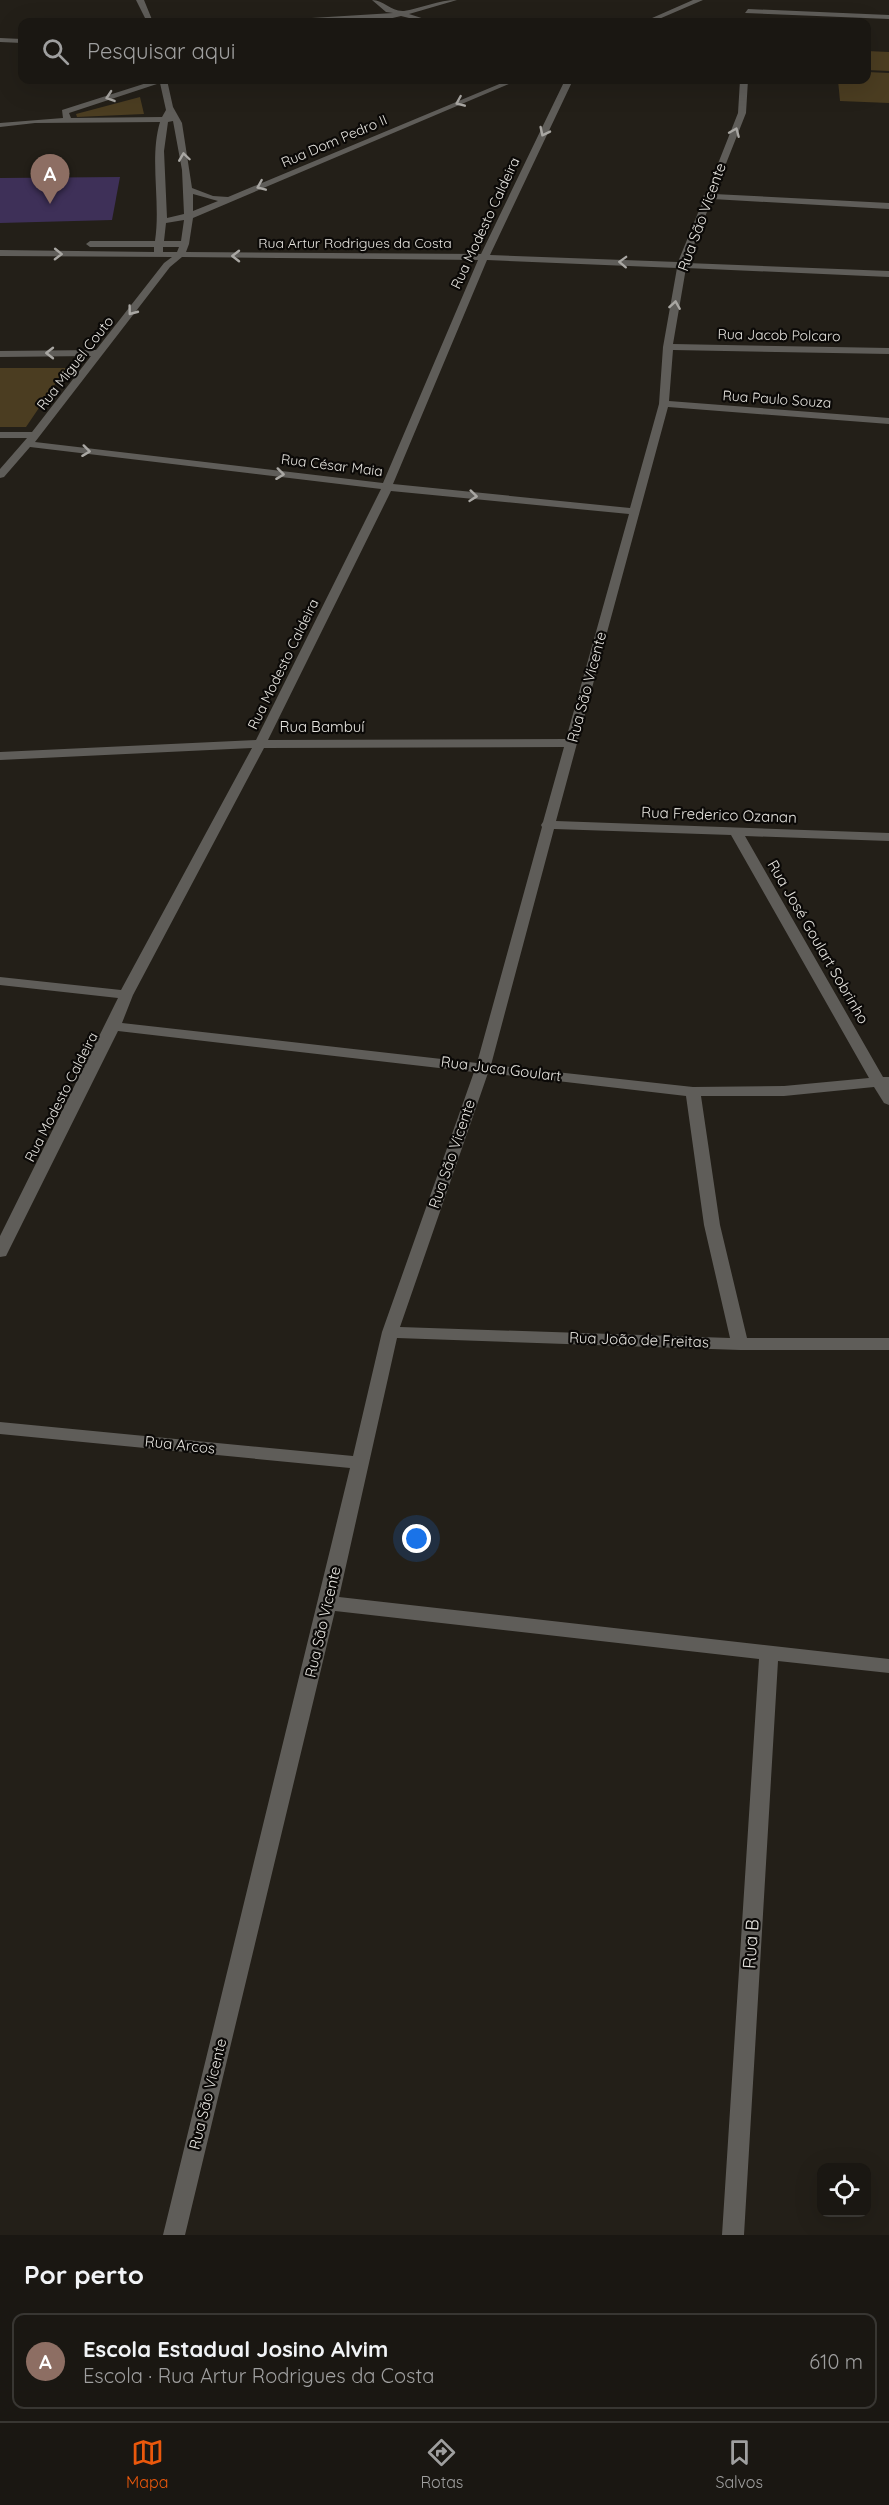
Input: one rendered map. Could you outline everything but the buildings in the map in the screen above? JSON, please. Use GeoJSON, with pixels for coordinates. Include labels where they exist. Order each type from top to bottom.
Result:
{"type":"FeatureCollection","features":[{"type":"Feature","properties":{"kind":"street"},"geometry":{"type":"LineString","coordinates":[[141,0],[148,18]]}},
{"type":"Feature","properties":{"kind":"street"},"geometry":{"type":"LineString","coordinates":[[376,0],[389,10],[416,18]]}},
{"type":"Feature","properties":{"kind":"street"},"geometry":{"type":"LineString","coordinates":[[383,18],[453,0]]}},
{"type":"Feature","properties":{"kind":"street"},"geometry":{"type":"LineString","coordinates":[[656,18],[699,0]]}},
{"type":"Feature","properties":{"kind":"street"},"geometry":{"type":"LineString","coordinates":[[747,0],[747,18]]}},
{"type":"Feature","properties":{"kind":"street"},"geometry":{"type":"LineString","coordinates":[[748,11],[889,17]]}},
{"type":"Feature","properties":{"kind":"street"},"geometry":{"type":"LineString","coordinates":[[353,18],[390,16]]}},
{"type":"Feature","properties":{"kind":"street"},"geometry":{"type":"LineString","coordinates":[[0,40],[18,41]]}},
{"type":"Feature","properties":{"kind":"street"},"geometry":{"type":"LineString","coordinates":[[0,125],[66,116],[152,84]]}},
{"type":"Feature","properties":{"kind":"street"},"geometry":{"type":"LineString","coordinates":[[164,84],[169,109],[177,119]]}},
{"type":"Feature","properties":{"kind":"street","name":"Rua Dom Pedro II"},"geometry":{"type":"LineString","coordinates":[[162,221],[189,216],[504,84]]}},
{"type":"Feature","properties":{"kind":"street","name":"Rua Modesto Caldeira"},"geometry":{"type":"LineString","coordinates":[[0,1252],[113,1026],[126,995],[260,744],[387,487],[484,257],[567,84]]}},
{"type":"Feature","properties":{"kind":"street","name":"Rua São Vicente"},"geometry":{"type":"LineString","coordinates":[[174,2235],[328,1603],[390,1332],[483,1067],[547,825],[572,743],[633,511],[664,404],[668,346],[682,264],[707,196],[742,113],[744,84]]}},
{"type":"Feature","properties":{"kind":"street"},"geometry":{"type":"LineString","coordinates":[[167,265],[158,255],[158,244],[162,221],[164,120],[169,109]]}},
{"type":"Feature","properties":{"kind":"street"},"geometry":{"type":"LineString","coordinates":[[66,116],[177,119]]}},
{"type":"Feature","properties":{"kind":"street","name":"Rua Miguel Couto"},"geometry":{"type":"LineString","coordinates":[[0,475],[32,440],[167,265],[180,255],[185,244],[189,216],[188,192],[177,119]]}},
{"type":"Feature","properties":{"kind":"street"},"geometry":{"type":"LineString","coordinates":[[161,195],[176,198],[188,192],[212,198],[230,199]]}},
{"type":"Feature","properties":{"kind":"street"},"geometry":{"type":"LineString","coordinates":[[707,196],[889,206]]}},
{"type":"Feature","properties":{"kind":"street"},"geometry":{"type":"LineString","coordinates":[[0,244],[185,244]]}},
{"type":"Feature","properties":{"kind":"street"},"geometry":{"type":"LineString","coordinates":[[158,244],[180,255]]}},
{"type":"Feature","properties":{"kind":"street","name":"Rua Artur Rodrigues da Costa"},"geometry":{"type":"LineString","coordinates":[[0,253],[484,257],[889,274]]}},
{"type":"Feature","properties":{"kind":"street","name":"Rua Jacob Polcaro"},"geometry":{"type":"LineString","coordinates":[[668,346],[889,351]]}},
{"type":"Feature","properties":{"kind":"street"},"geometry":{"type":"LineString","coordinates":[[0,354],[100,353]]}},
{"type":"Feature","properties":{"kind":"street","name":"Rua Paulo Souza"},"geometry":{"type":"LineString","coordinates":[[664,404],[889,422]]}},
{"type":"Feature","properties":{"kind":"street","name":"Rua César Maia"},"geometry":{"type":"LineString","coordinates":[[0,435],[387,487],[633,511]]}},
{"type":"Feature","properties":{"kind":"street","name":"Rua Bambuí"},"geometry":{"type":"LineString","coordinates":[[0,756],[260,744],[572,743]]}},
{"type":"Feature","properties":{"kind":"street","name":"Rua Frederico Ozanan"},"geometry":{"type":"LineString","coordinates":[[547,825],[889,837]]}},
{"type":"Feature","properties":{"kind":"street","name":"Rua José Goulart Sobrinho"},"geometry":{"type":"LineString","coordinates":[[736,832],[884,1081],[889,1100]]}},
{"type":"Feature","properties":{"kind":"street"},"geometry":{"type":"LineString","coordinates":[[0,981],[126,995]]}},
{"type":"Feature","properties":{"kind":"street","name":"Rua Juca Goulart"},"geometry":{"type":"LineString","coordinates":[[113,1026],[693,1092],[784,1091],[884,1081]]}},
{"type":"Feature","properties":{"kind":"street"},"geometry":{"type":"LineString","coordinates":[[693,1092],[712,1225],[740,1344]]}},
{"type":"Feature","properties":{"kind":"street","name":"Rua João de Freitas"},"geometry":{"type":"LineString","coordinates":[[390,1332],[740,1344],[889,1344]]}},
{"type":"Feature","properties":{"kind":"street","name":"Rua Arcos"},"geometry":{"type":"LineString","coordinates":[[0,1428],[360,1463]]}},
{"type":"Feature","properties":{"kind":"street"},"geometry":{"type":"LineString","coordinates":[[328,1603],[889,1666]]}},
{"type":"Feature","properties":{"kind":"street","name":"Rua B"},"geometry":{"type":"LineString","coordinates":[[733,2235],[769,1653]]}},
{"type":"Feature","properties":{"kind":"shaded area"},"geometry":{"type":"Polygon","coordinates":[[[871,51],[889,52],[889,71],[871,70],[871,51]]]}},
{"type":"Feature","properties":{"kind":"shaded area"},"geometry":{"type":"Polygon","coordinates":[[[871,72],[889,73],[889,103],[840,101],[838,84],[871,84],[871,72]]]}},
{"type":"Feature","properties":{"kind":"shaded area"},"geometry":{"type":"Polygon","coordinates":[[[140,97],[144,114],[77,117],[76,114],[140,97]]]}},
{"type":"Feature","properties":{"kind":"shaded area"},"geometry":{"type":"Polygon","coordinates":[[[0,368],[66,368],[26,427],[0,427],[0,368]]]}},
{"type":"Feature","properties":{"kind":"place","name":"Escola Estadual Josino Alvim"},"geometry":{"type":"Point","coordinates":[50,204]}}]}
